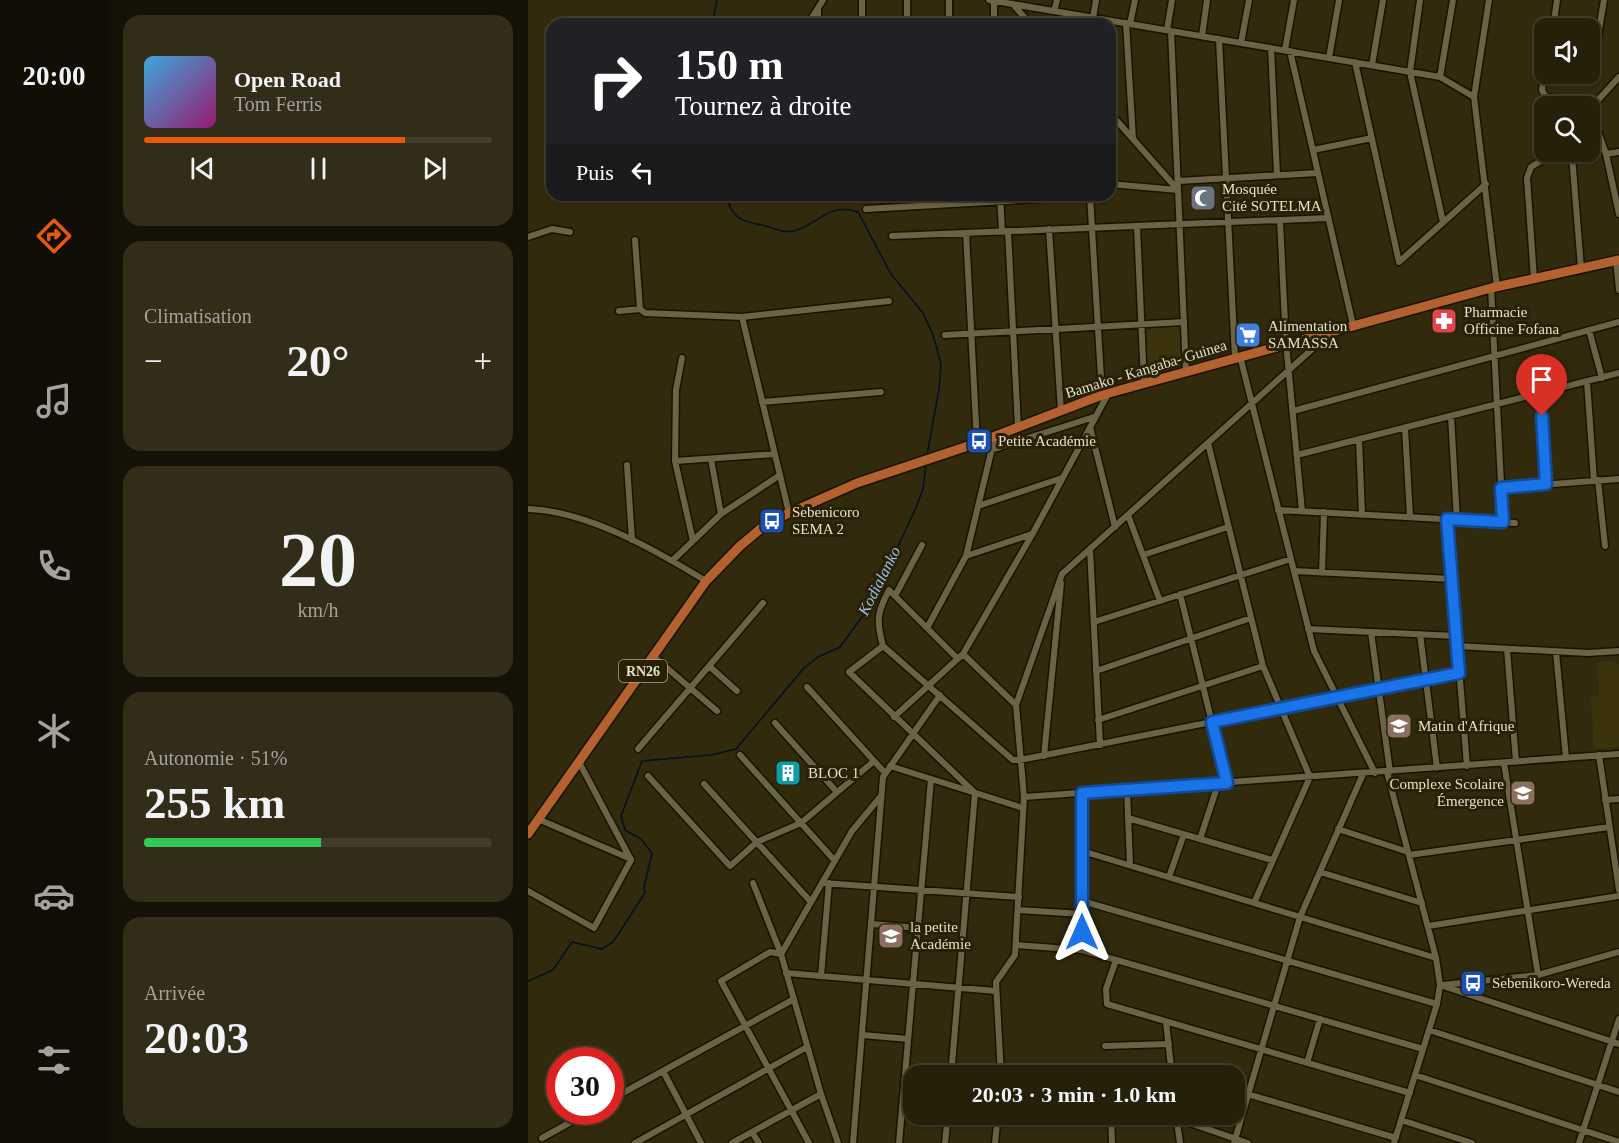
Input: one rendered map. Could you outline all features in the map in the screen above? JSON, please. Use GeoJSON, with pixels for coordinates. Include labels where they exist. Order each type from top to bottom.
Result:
{"type":"FeatureCollection","features":[{"type":"Feature","properties":{"kind":"main road","name":"Bamako - Kangaba- Guinea"},"geometry":{"type":"LineString","coordinates":[[528,834],[706,581],[740,546],[765,525],[857,483],[977,443],[1105,394],[1494,287],[1617,260]]}},
{"type":"Feature","properties":{"kind":"street"},"geometry":{"type":"LineString","coordinates":[[812,18],[823,0]]}},
{"type":"Feature","properties":{"kind":"street"},"geometry":{"type":"LineString","coordinates":[[862,0],[862,18]]}},
{"type":"Feature","properties":{"kind":"street"},"geometry":{"type":"LineString","coordinates":[[907,0],[907,18]]}},
{"type":"Feature","properties":{"kind":"street"},"geometry":{"type":"LineString","coordinates":[[949,0],[949,18]]}},
{"type":"Feature","properties":{"kind":"street"},"geometry":{"type":"LineString","coordinates":[[994,18],[992,0],[1093,18],[1096,0]]}},
{"type":"Feature","properties":{"kind":"street"},"geometry":{"type":"LineString","coordinates":[[1054,11],[1057,0]]}},
{"type":"Feature","properties":{"kind":"street"},"geometry":{"type":"LineString","coordinates":[[1133,139],[1128,24],[1135,0]]}},
{"type":"Feature","properties":{"kind":"street"},"geometry":{"type":"LineString","coordinates":[[1172,0],[1169,31],[1186,371]]}},
{"type":"Feature","properties":{"kind":"street"},"geometry":{"type":"LineString","coordinates":[[1202,36],[1208,0]]}},
{"type":"Feature","properties":{"kind":"street"},"geometry":{"type":"LineString","coordinates":[[1241,43],[1249,0]]}},
{"type":"Feature","properties":{"kind":"street"},"geometry":{"type":"LineString","coordinates":[[1294,0],[1288,51],[1353,325]]}},
{"type":"Feature","properties":{"kind":"street"},"geometry":{"type":"LineString","coordinates":[[1329,58],[1339,0]]}},
{"type":"Feature","properties":{"kind":"street"},"geometry":{"type":"LineString","coordinates":[[1372,65],[1383,0]]}},
{"type":"Feature","properties":{"kind":"street"},"geometry":{"type":"LineString","coordinates":[[1420,0],[1410,72],[1443,222]]}},
{"type":"Feature","properties":{"kind":"street"},"geometry":{"type":"LineString","coordinates":[[1440,77],[1453,0]]}},
{"type":"Feature","properties":{"kind":"street"},"geometry":{"type":"LineString","coordinates":[[1489,0],[1474,97],[1486,184],[1494,287],[1494,356],[1503,522]]}},
{"type":"Feature","properties":{"kind":"street"},"geometry":{"type":"LineString","coordinates":[[1554,18],[1557,0]]}},
{"type":"Feature","properties":{"kind":"street"},"geometry":{"type":"LineString","coordinates":[[1600,24],[1604,0]]}},
{"type":"Feature","properties":{"kind":"street"},"geometry":{"type":"LineString","coordinates":[[1012,4],[1025,18]]}},
{"type":"Feature","properties":{"kind":"street"},"geometry":{"type":"LineString","coordinates":[[818,8],[818,18]]}},
{"type":"Feature","properties":{"kind":"street"},"geometry":{"type":"LineString","coordinates":[[1116,22],[1440,77],[1474,97]]}},
{"type":"Feature","properties":{"kind":"street"},"geometry":{"type":"LineString","coordinates":[[1219,39],[1237,357],[1314,651],[1335,698],[1375,772]]}},
{"type":"Feature","properties":{"kind":"street"},"geometry":{"type":"LineString","coordinates":[[1271,48],[1277,175]]}},
{"type":"Feature","properties":{"kind":"street"},"geometry":{"type":"LineString","coordinates":[[1355,62],[1399,262],[1486,184]]}},
{"type":"Feature","properties":{"kind":"street"},"geometry":{"type":"LineString","coordinates":[[1600,98],[1619,77]]}},
{"type":"Feature","properties":{"kind":"street"},"geometry":{"type":"LineString","coordinates":[[1116,120],[1178,190]]}},
{"type":"Feature","properties":{"kind":"street"},"geometry":{"type":"LineString","coordinates":[[1600,137],[1619,214]]}},
{"type":"Feature","properties":{"kind":"street"},"geometry":{"type":"LineString","coordinates":[[1313,150],[1372,138]]}},
{"type":"Feature","properties":{"kind":"street"},"geometry":{"type":"LineString","coordinates":[[1606,154],[1619,153]]}},
{"type":"Feature","properties":{"kind":"street"},"geometry":{"type":"LineString","coordinates":[[1534,279],[1527,178],[1531,167],[1539,162]]}},
{"type":"Feature","properties":{"kind":"street"},"geometry":{"type":"LineString","coordinates":[[1572,162],[1581,268]]}},
{"type":"Feature","properties":{"kind":"street"},"geometry":{"type":"LineString","coordinates":[[1178,181],[1318,172]]}},
{"type":"Feature","properties":{"kind":"street"},"geometry":{"type":"LineString","coordinates":[[1116,185],[1178,190]]}},
{"type":"Feature","properties":{"kind":"street"},"geometry":{"type":"LineString","coordinates":[[866,209],[963,201]]}},
{"type":"Feature","properties":{"kind":"street"},"geometry":{"type":"LineString","coordinates":[[1000,201],[1013,331],[1018,427]]}},
{"type":"Feature","properties":{"kind":"street"},"geometry":{"type":"LineString","coordinates":[[894,717],[960,657],[1033,533],[1105,394],[1091,201]]}},
{"type":"Feature","properties":{"kind":"street"},"geometry":{"type":"LineString","coordinates":[[892,236],[1328,218]]}},
{"type":"Feature","properties":{"kind":"street"},"geometry":{"type":"LineString","coordinates":[[1280,220],[1286,343],[1302,511]]}},
{"type":"Feature","properties":{"kind":"street"},"geometry":{"type":"LineString","coordinates":[[1137,226],[1144,383]]}},
{"type":"Feature","properties":{"kind":"street"},"geometry":{"type":"LineString","coordinates":[[528,237],[552,229],[570,232]]}},
{"type":"Feature","properties":{"kind":"street"},"geometry":{"type":"LineString","coordinates":[[1049,229],[1061,411]]}},
{"type":"Feature","properties":{"kind":"street"},"geometry":{"type":"LineString","coordinates":[[966,233],[977,443]]}},
{"type":"Feature","properties":{"kind":"street"},"geometry":{"type":"LineString","coordinates":[[635,240],[640,309]]}},
{"type":"Feature","properties":{"kind":"street"},"geometry":{"type":"LineString","coordinates":[[1617,260],[1619,290]]}},
{"type":"Feature","properties":{"kind":"street"},"geometry":{"type":"LineString","coordinates":[[619,311],[640,309],[645,313],[742,317],[889,301]]}},
{"type":"Feature","properties":{"kind":"street"},"geometry":{"type":"LineString","coordinates":[[742,317],[789,513]]}},
{"type":"Feature","properties":{"kind":"street"},"geometry":{"type":"LineString","coordinates":[[945,335],[1184,322]]}},
{"type":"Feature","properties":{"kind":"street"},"geometry":{"type":"LineString","coordinates":[[1293,411],[1619,322]]}},
{"type":"Feature","properties":{"kind":"street"},"geometry":{"type":"LineString","coordinates":[[999,1065],[996,982],[1016,954],[1024,797],[1016,705],[1062,574],[1334,330]]}},
{"type":"Feature","properties":{"kind":"street"},"geometry":{"type":"LineString","coordinates":[[1589,330],[1602,378]]}},
{"type":"Feature","properties":{"kind":"street"},"geometry":{"type":"LineString","coordinates":[[682,358],[676,390],[675,462],[693,541]]}},
{"type":"Feature","properties":{"kind":"street"},"geometry":{"type":"LineString","coordinates":[[1297,455],[1619,373]]}},
{"type":"Feature","properties":{"kind":"street"},"geometry":{"type":"LineString","coordinates":[[1587,381],[1605,546]]}},
{"type":"Feature","properties":{"kind":"street"},"geometry":{"type":"LineString","coordinates":[[762,402],[882,392]]}},
{"type":"Feature","properties":{"kind":"street"},"geometry":{"type":"LineString","coordinates":[[1541,393],[1546,484]]}},
{"type":"Feature","properties":{"kind":"street"},"geometry":{"type":"LineString","coordinates":[[1451,416],[1457,520]]}},
{"type":"Feature","properties":{"kind":"street"},"geometry":{"type":"LineString","coordinates":[[991,450],[1094,417]]}},
{"type":"Feature","properties":{"kind":"street"},"geometry":{"type":"LineString","coordinates":[[1089,426],[1114,527]]}},
{"type":"Feature","properties":{"kind":"street"},"geometry":{"type":"LineString","coordinates":[[1405,428],[1410,517]]}},
{"type":"Feature","properties":{"kind":"street"},"geometry":{"type":"LineString","coordinates":[[927,628],[966,556],[995,436]]}},
{"type":"Feature","properties":{"kind":"street"},"geometry":{"type":"LineString","coordinates":[[1359,440],[1362,514]]}},
{"type":"Feature","properties":{"kind":"street"},"geometry":{"type":"LineString","coordinates":[[1208,443],[1263,666],[1310,777],[1254,903]]}},
{"type":"Feature","properties":{"kind":"street"},"geometry":{"type":"LineString","coordinates":[[675,462],[775,454]]}},
{"type":"Feature","properties":{"kind":"street"},"geometry":{"type":"LineString","coordinates":[[711,459],[721,514]]}},
{"type":"Feature","properties":{"kind":"street"},"geometry":{"type":"LineString","coordinates":[[627,465],[632,540]]}},
{"type":"Feature","properties":{"kind":"street"},"geometry":{"type":"LineString","coordinates":[[672,561],[721,514],[780,475]]}},
{"type":"Feature","properties":{"kind":"street"},"geometry":{"type":"LineString","coordinates":[[978,506],[1062,478]]}},
{"type":"Feature","properties":{"kind":"street"},"geometry":{"type":"LineString","coordinates":[[1501,488],[1619,478]]}},
{"type":"Feature","properties":{"kind":"street"},"geometry":{"type":"LineString","coordinates":[[528,509],[582,520],[632,540],[706,581]]}},
{"type":"Feature","properties":{"kind":"street"},"geometry":{"type":"LineString","coordinates":[[1278,510],[1515,523]]}},
{"type":"Feature","properties":{"kind":"street"},"geometry":{"type":"LineString","coordinates":[[1322,573],[1324,512]]}},
{"type":"Feature","properties":{"kind":"street"},"geometry":{"type":"LineString","coordinates":[[1128,515],[1160,601]]}},
{"type":"Feature","properties":{"kind":"street"},"geometry":{"type":"LineString","coordinates":[[1447,519],[1467,766]]}},
{"type":"Feature","properties":{"kind":"street"},"geometry":{"type":"LineString","coordinates":[[1143,555],[1228,527]]}},
{"type":"Feature","properties":{"kind":"street"},"geometry":{"type":"LineString","coordinates":[[966,556],[1033,533]]}},
{"type":"Feature","properties":{"kind":"street"},"geometry":{"type":"LineString","coordinates":[[895,596],[922,545]]}},
{"type":"Feature","properties":{"kind":"street"},"geometry":{"type":"LineString","coordinates":[[1090,549],[1100,745]]}},
{"type":"Feature","properties":{"kind":"street"},"geometry":{"type":"LineString","coordinates":[[1094,622],[1291,559]]}},
{"type":"Feature","properties":{"kind":"street"},"geometry":{"type":"LineString","coordinates":[[1294,571],[1452,579]]}},
{"type":"Feature","properties":{"kind":"street"},"geometry":{"type":"LineString","coordinates":[[1044,756],[1062,574]]}},
{"type":"Feature","properties":{"kind":"street"},"geometry":{"type":"LineString","coordinates":[[1016,705],[927,628],[889,590],[878,611],[878,627],[883,646],[1013,760],[1044,756],[1459,673]]}},
{"type":"Feature","properties":{"kind":"street"},"geometry":{"type":"LineString","coordinates":[[1180,594],[1227,783]]}},
{"type":"Feature","properties":{"kind":"street"},"geometry":{"type":"LineString","coordinates":[[638,749],[763,603]]}},
{"type":"Feature","properties":{"kind":"street"},"geometry":{"type":"LineString","coordinates":[[1096,671],[1251,618]]}},
{"type":"Feature","properties":{"kind":"street"},"geometry":{"type":"LineString","coordinates":[[1308,629],[1456,636]]}},
{"type":"Feature","properties":{"kind":"street"},"geometry":{"type":"LineString","coordinates":[[1245,1094],[1395,1140],[1437,1004],[1440,985],[1436,958],[1389,772],[1371,632]]}},
{"type":"Feature","properties":{"kind":"street"},"geometry":{"type":"LineString","coordinates":[[1420,634],[1437,768]]}},
{"type":"Feature","properties":{"kind":"street"},"geometry":{"type":"LineString","coordinates":[[883,646],[849,672],[912,735],[975,793]]}},
{"type":"Feature","properties":{"kind":"street"},"geometry":{"type":"LineString","coordinates":[[1457,646],[1556,652],[1619,651]]}},
{"type":"Feature","properties":{"kind":"street"},"geometry":{"type":"LineString","coordinates":[[1507,649],[1516,762]]}},
{"type":"Feature","properties":{"kind":"street"},"geometry":{"type":"LineString","coordinates":[[1556,652],[1566,758]]}},
{"type":"Feature","properties":{"kind":"street"},"geometry":{"type":"LineString","coordinates":[[653,656],[717,711]]}},
{"type":"Feature","properties":{"kind":"street"},"geometry":{"type":"LineString","coordinates":[[709,666],[737,691]]}},
{"type":"Feature","properties":{"kind":"street"},"geometry":{"type":"LineString","coordinates":[[1098,720],[1263,666]]}},
{"type":"Feature","properties":{"kind":"street"},"geometry":{"type":"LineString","coordinates":[[807,687],[885,773]]}},
{"type":"Feature","properties":{"kind":"street"},"geometry":{"type":"LineString","coordinates":[[853,1143],[881,796],[885,773],[940,695]]}},
{"type":"Feature","properties":{"kind":"street"},"geometry":{"type":"LineString","coordinates":[[775,723],[836,791]]}},
{"type":"Feature","properties":{"kind":"street"},"geometry":{"type":"LineString","coordinates":[[1024,797],[1619,754]]}},
{"type":"Feature","properties":{"kind":"street"},"geometry":{"type":"LineString","coordinates":[[740,755],[835,861]]}},
{"type":"Feature","properties":{"kind":"street"},"geometry":{"type":"LineString","coordinates":[[1599,755],[1605,800],[1616,847],[1619,890]]}},
{"type":"Feature","properties":{"kind":"street"},"geometry":{"type":"LineString","coordinates":[[648,776],[730,866],[757,842],[801,823],[874,761]]}},
{"type":"Feature","properties":{"kind":"street"},"geometry":{"type":"LineString","coordinates":[[579,762],[631,860]]}},
{"type":"Feature","properties":{"kind":"street"},"geometry":{"type":"LineString","coordinates":[[1504,763],[1538,975]]}},
{"type":"Feature","properties":{"kind":"street"},"geometry":{"type":"LineString","coordinates":[[890,766],[1023,808]]}},
{"type":"Feature","properties":{"kind":"street"},"geometry":{"type":"LineString","coordinates":[[1235,1141],[1300,917],[1363,774]]}},
{"type":"Feature","properties":{"kind":"street"},"geometry":{"type":"LineString","coordinates":[[899,1143],[931,779]]}},
{"type":"Feature","properties":{"kind":"street"},"geometry":{"type":"LineString","coordinates":[[704,784],[811,902]]}},
{"type":"Feature","properties":{"kind":"street"},"geometry":{"type":"LineString","coordinates":[[1200,839],[1218,784]]}},
{"type":"Feature","properties":{"kind":"street"},"geometry":{"type":"LineString","coordinates":[[1127,790],[1130,866]]}},
{"type":"Feature","properties":{"kind":"street"},"geometry":{"type":"LineString","coordinates":[[952,1065],[975,793]]}},
{"type":"Feature","properties":{"kind":"street"},"geometry":{"type":"LineString","coordinates":[[1082,793],[1082,950]]}},
{"type":"Feature","properties":{"kind":"street"},"geometry":{"type":"LineString","coordinates":[[781,954],[811,902],[826,883],[852,831],[881,796]]}},
{"type":"Feature","properties":{"kind":"street"},"geometry":{"type":"LineString","coordinates":[[1605,800],[1619,799]]}},
{"type":"Feature","properties":{"kind":"street"},"geometry":{"type":"LineString","coordinates":[[1128,818],[1272,860]]}},
{"type":"Feature","properties":{"kind":"street"},"geometry":{"type":"LineString","coordinates":[[538,819],[631,860]]}},
{"type":"Feature","properties":{"kind":"street"},"geometry":{"type":"LineString","coordinates":[[1338,829],[1409,854],[1610,827]]}},
{"type":"Feature","properties":{"kind":"street"},"geometry":{"type":"LineString","coordinates":[[1169,877],[1184,834]]}},
{"type":"Feature","properties":{"kind":"street"},"geometry":{"type":"LineString","coordinates":[[1082,851],[1436,958]]}},
{"type":"Feature","properties":{"kind":"street"},"geometry":{"type":"LineString","coordinates":[[528,891],[594,927],[631,860]]}},
{"type":"Feature","properties":{"kind":"street"},"geometry":{"type":"LineString","coordinates":[[1320,872],[1422,903]]}},
{"type":"Feature","properties":{"kind":"street"},"geometry":{"type":"LineString","coordinates":[[753,883],[781,954],[821,1094],[838,1143]]}},
{"type":"Feature","properties":{"kind":"street"},"geometry":{"type":"LineString","coordinates":[[826,883],[1019,897]]}},
{"type":"Feature","properties":{"kind":"street"},"geometry":{"type":"LineString","coordinates":[[821,976],[826,883]]}},
{"type":"Feature","properties":{"kind":"street"},"geometry":{"type":"LineString","coordinates":[[1428,926],[1619,896]]}},
{"type":"Feature","properties":{"kind":"street"},"geometry":{"type":"LineString","coordinates":[[1082,901],[1437,1004]]}},
{"type":"Feature","properties":{"kind":"street"},"geometry":{"type":"LineString","coordinates":[[1018,910],[1082,914]]}},
{"type":"Feature","properties":{"kind":"street"},"geometry":{"type":"LineString","coordinates":[[872,924],[918,928]]}},
{"type":"Feature","properties":{"kind":"street"},"geometry":{"type":"LineString","coordinates":[[1016,945],[1082,950],[1423,1049]]}},
{"type":"Feature","properties":{"kind":"street"},"geometry":{"type":"LineString","coordinates":[[781,954],[770,952],[721,981],[809,1143]]}},
{"type":"Feature","properties":{"kind":"street"},"geometry":{"type":"LineString","coordinates":[[1440,985],[1538,975],[1619,952]]}},
{"type":"Feature","properties":{"kind":"street"},"geometry":{"type":"LineString","coordinates":[[1116,960],[1106,989],[1107,1004],[1410,1093]]}},
{"type":"Feature","properties":{"kind":"street"},"geometry":{"type":"LineString","coordinates":[[786,973],[996,991]]}},
{"type":"Feature","properties":{"kind":"street"},"geometry":{"type":"LineString","coordinates":[[1440,985],[1615,1043]]}},
{"type":"Feature","properties":{"kind":"street"},"geometry":{"type":"LineString","coordinates":[[624,1092],[794,999]]}},
{"type":"Feature","properties":{"kind":"street"},"geometry":{"type":"LineString","coordinates":[[1580,1143],[1598,1085],[1615,1043],[1619,1018]]}},
{"type":"Feature","properties":{"kind":"street"},"geometry":{"type":"LineString","coordinates":[[1307,1063],[1320,1019]]}},
{"type":"Feature","properties":{"kind":"street"},"geometry":{"type":"LineString","coordinates":[[1166,1022],[1171,1065]]}},
{"type":"Feature","properties":{"kind":"street"},"geometry":{"type":"LineString","coordinates":[[1429,1030],[1619,1092]]}},
{"type":"Feature","properties":{"kind":"street"},"geometry":{"type":"LineString","coordinates":[[863,1035],[908,1039]]}},
{"type":"Feature","properties":{"kind":"street"},"geometry":{"type":"LineString","coordinates":[[1106,1046],[1168,1044]]}},
{"type":"Feature","properties":{"kind":"street"},"geometry":{"type":"LineString","coordinates":[[635,1143],[807,1047]]}},
{"type":"Feature","properties":{"kind":"street"},"geometry":{"type":"LineString","coordinates":[[663,1071],[700,1143]]}},
{"type":"Feature","properties":{"kind":"street"},"geometry":{"type":"LineString","coordinates":[[1415,1075],[1619,1142]]}},
{"type":"Feature","properties":{"kind":"street"},"geometry":{"type":"LineString","coordinates":[[732,1143],[821,1094]]}},
{"type":"Feature","properties":{"kind":"street"},"geometry":{"type":"LineString","coordinates":[[1401,1120],[1472,1143]]}},
{"type":"Feature","properties":{"kind":"street"},"geometry":{"type":"LineString","coordinates":[[542,1137],[565,1125]]}},
{"type":"Feature","properties":{"kind":"street"},"geometry":{"type":"LineString","coordinates":[[945,1143],[947,1125]]}},
{"type":"Feature","properties":{"kind":"street"},"geometry":{"type":"LineString","coordinates":[[995,1143],[997,1125]]}},
{"type":"Feature","properties":{"kind":"street"},"geometry":{"type":"LineString","coordinates":[[1111,1125],[1112,1143]]}},
{"type":"Feature","properties":{"kind":"street"},"geometry":{"type":"LineString","coordinates":[[1178,1125],[1180,1143]]}},
{"type":"Feature","properties":{"kind":"street"},"geometry":{"type":"LineString","coordinates":[[1198,1125],[1235,1141],[1248,1143]]}},
{"type":"Feature","properties":{"kind":"street"},"geometry":{"type":"LineString","coordinates":[[753,1132],[759,1143]]}},
{"type":"Feature","properties":{"kind":"shaded area"},"geometry":{"type":"Polygon","coordinates":[[[1182,326],[1184,366],[1147,377],[1144,329],[1182,326]]]}},
{"type":"Feature","properties":{"kind":"shaded area"},"geometry":{"type":"Polygon","coordinates":[[[1615,661],[1615,664],[1619,664],[1619,747],[1594,749],[1591,697],[1599,695],[1597,662],[1615,661]]]}},
{"type":"Feature","properties":{"kind":"waterway","name":"Kodialanko"},"geometry":{"type":"LineString","coordinates":[[713,18],[717,0]]}},
{"type":"Feature","properties":{"kind":"waterway","name":"Kodialanko"},"geometry":{"type":"LineString","coordinates":[[731,201],[729,205],[732,211],[740,218],[783,231],[802,228],[830,212],[838,210],[858,212],[891,274],[923,313],[933,335],[941,364],[939,389],[927,455]]}},
{"type":"Feature","properties":{"kind":"waterway","name":"Kodialanko"},"geometry":{"type":"LineString","coordinates":[[528,981],[553,970],[572,942],[602,949],[613,942],[645,893],[644,887],[652,853],[641,839],[625,830],[621,816],[642,761],[711,755],[736,749],[804,668],[818,657],[840,647],[870,606],[915,510],[923,489],[926,463]]}},
{"type":"Feature","properties":{"kind":"place","name":"Mosquée Cité SOTELMA"},"geometry":{"type":"Point","coordinates":[1203,198]}},
{"type":"Feature","properties":{"kind":"place","name":"Pharmacie Officine Fofana"},"geometry":{"type":"Point","coordinates":[1444,321]}},
{"type":"Feature","properties":{"kind":"place","name":"Alimentation SAMASSA"},"geometry":{"type":"Point","coordinates":[1248,335]}},
{"type":"Feature","properties":{"kind":"place","name":"Petite Académie"},"geometry":{"type":"Point","coordinates":[979,441]}},
{"type":"Feature","properties":{"kind":"place","name":"Sebenicoro SEMA 2"},"geometry":{"type":"Point","coordinates":[772,521]}},
{"type":"Feature","properties":{"kind":"place","name":"Matin d'Afrique"},"geometry":{"type":"Point","coordinates":[1399,726]}},
{"type":"Feature","properties":{"kind":"place","name":"BLOC 1"},"geometry":{"type":"Point","coordinates":[788,773]}},
{"type":"Feature","properties":{"kind":"place","name":"Complexe Scolaire Émergence"},"geometry":{"type":"Point","coordinates":[1523,793]}},
{"type":"Feature","properties":{"kind":"place","name":"la petite Académie"},"geometry":{"type":"Point","coordinates":[891,936]}},
{"type":"Feature","properties":{"kind":"place","name":"Sebenikoro-Wereda"},"geometry":{"type":"Point","coordinates":[1473,983]}},
{"type":"Feature","properties":{"kind":"route"},"geometry":{"type":"LineString","coordinates":[[1082,932],[1082,793],[1227,783],[1212,722],[1459,673],[1447,519],[1503,522],[1501,488],[1546,484],[1542,416]]}}]}
